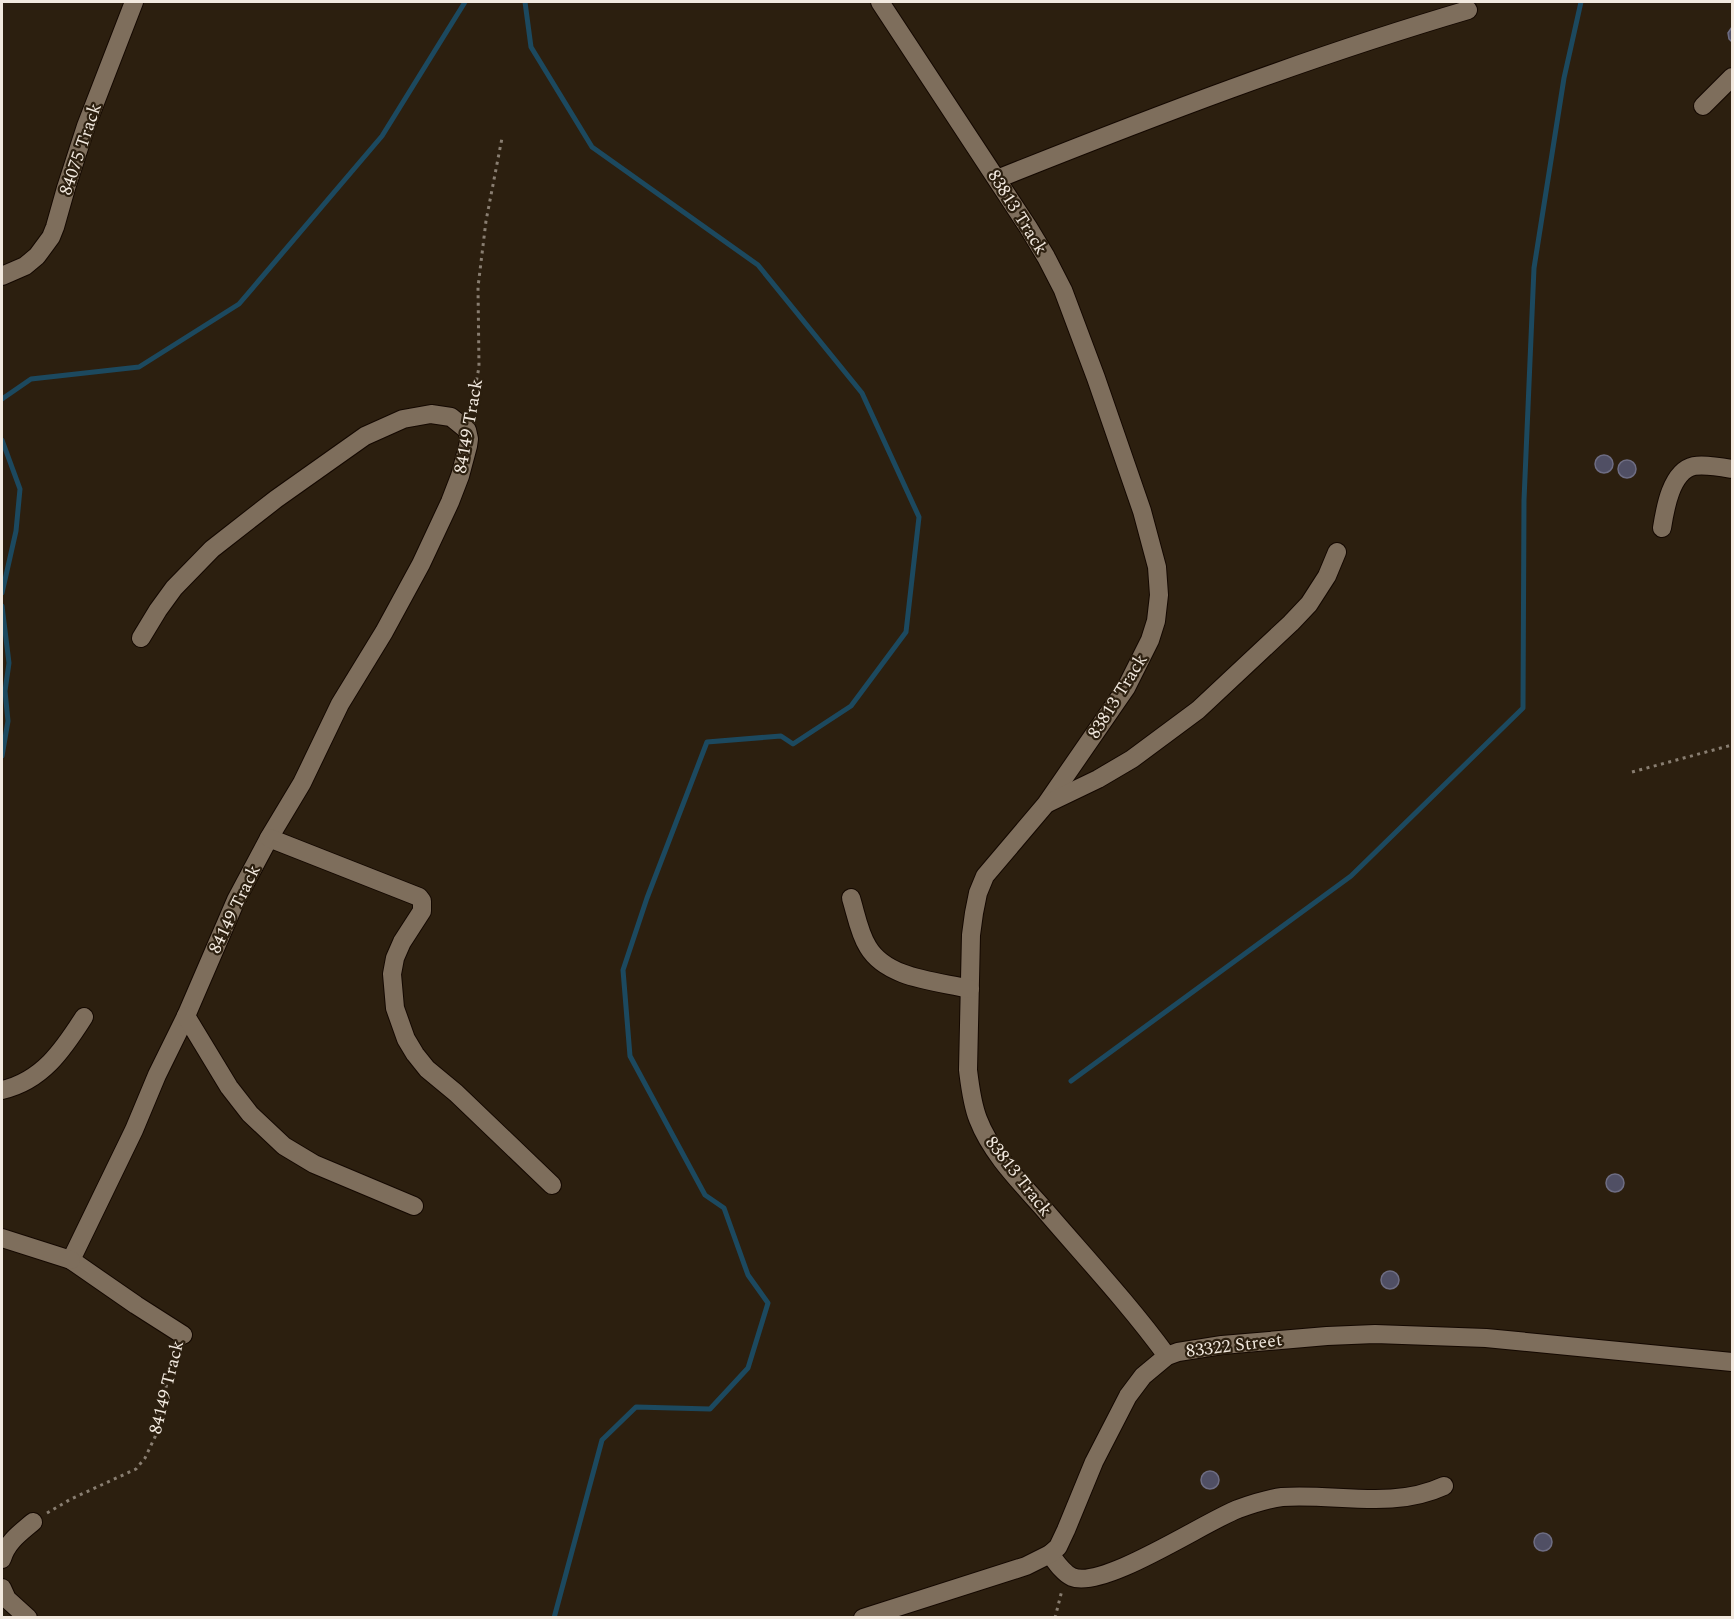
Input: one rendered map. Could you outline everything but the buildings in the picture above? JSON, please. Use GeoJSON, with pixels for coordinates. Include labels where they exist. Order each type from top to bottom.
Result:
{"type":"FeatureCollection","features":[{"type":"Feature","properties":{"kind":"street","name":"84075 Track"},"geometry":{"type":"LineString","coordinates":[[2,276],[25,266],[37,256],[56,227],[86,126],[134,2]]}},
{"type":"Feature","properties":{"kind":"street","name":"83813 Track"},"geometry":{"type":"LineString","coordinates":[[880,2],[997,179],[1046,257],[1063,290],[1142,511],[1157,567],[1159,594],[1156,621],[1150,640],[1126,688],[1047,804],[985,876],[978,892],[971,935],[968,1070],[970,1092],[978,1119],[988,1140],[1012,1173],[1117,1293],[1167,1356]]}},
{"type":"Feature","properties":{"kind":"street"},"geometry":{"type":"LineString","coordinates":[[997,179],[1123,128],[1287,69],[1468,10]]}},
{"type":"Feature","properties":{"kind":"street"},"geometry":{"type":"LineString","coordinates":[[1703,106],[1732,77]]}},
{"type":"Feature","properties":{"kind":"street"},"geometry":{"type":"LineString","coordinates":[[141,638],[174,588],[212,549],[276,499],[365,436],[404,418],[431,414],[451,417],[467,430]]}},
{"type":"Feature","properties":{"kind":"street","name":"84149 Track"},"geometry":{"type":"LineString","coordinates":[[183,1335],[70,1260],[122,1155],[236,900],[302,783],[340,704],[384,632],[421,564],[460,477],[468,446],[467,430]]}},
{"type":"Feature","properties":{"kind":"street"},"geometry":{"type":"LineString","coordinates":[[1662,528],[1666,504],[1674,482],[1684,471],[1694,466],[1732,469]]}},
{"type":"Feature","properties":{"kind":"street"},"geometry":{"type":"LineString","coordinates":[[1047,804],[1132,759],[1198,710],[1309,604],[1327,576],[1337,552]]}},
{"type":"Feature","properties":{"kind":"street"},"geometry":{"type":"LineString","coordinates":[[269,838],[419,897],[422,901],[422,911],[402,942],[395,958],[392,974],[395,1008],[406,1039],[427,1069],[456,1093],[552,1185]]}},
{"type":"Feature","properties":{"kind":"street"},"geometry":{"type":"LineString","coordinates":[[850,898],[865,942],[880,961],[912,976],[970,989]]}},
{"type":"Feature","properties":{"kind":"street"},"geometry":{"type":"LineString","coordinates":[[186,1016],[229,1087],[250,1114],[284,1146],[314,1164],[414,1206]]}},
{"type":"Feature","properties":{"kind":"street"},"geometry":{"type":"LineString","coordinates":[[2,1090],[34,1077],[50,1064],[64,1048],[84,1017]]}},
{"type":"Feature","properties":{"kind":"street"},"geometry":{"type":"LineString","coordinates":[[2,1238],[70,1260]]}},
{"type":"Feature","properties":{"kind":"street","name":"83322 Street"},"geometry":{"type":"LineString","coordinates":[[1050,1554],[1058,1547],[1094,1462],[1128,1396],[1143,1376],[1167,1356],[1187,1350],[1327,1335],[1375,1334],[1486,1338],[1732,1362]]}},
{"type":"Feature","properties":{"kind":"street"},"geometry":{"type":"LineString","coordinates":[[863,1617],[1026,1566],[1050,1554],[1066,1574],[1073,1578],[1081,1579],[1110,1573],[1158,1551],[1235,1510],[1280,1497],[1384,1500],[1428,1493],[1444,1486]]}},
{"type":"Feature","properties":{"kind":"street"},"geometry":{"type":"LineString","coordinates":[[2,1559],[4,1552],[15,1537],[33,1522]]}},
{"type":"Feature","properties":{"kind":"street"},"geometry":{"type":"LineString","coordinates":[[2,1588],[7,1599],[28,1617]]}},
{"type":"Feature","properties":{"kind":"path","name":"84149 Track"},"geometry":{"type":"LineString","coordinates":[[467,430],[479,367],[478,287],[486,221],[502,138]]}},
{"type":"Feature","properties":{"kind":"path"},"geometry":{"type":"LineString","coordinates":[[1632,772],[1732,745]]}},
{"type":"Feature","properties":{"kind":"path","name":"84149 Track"},"geometry":{"type":"LineString","coordinates":[[33,1522],[71,1499],[136,1469],[145,1458],[154,1437],[167,1383],[183,1335]]}},
{"type":"Feature","properties":{"kind":"path"},"geometry":{"type":"LineString","coordinates":[[1055,1617],[1066,1574]]}},
{"type":"Feature","properties":{"kind":"waterway"},"geometry":{"type":"LineString","coordinates":[[2,399],[31,379],[139,367],[239,304],[382,136],[465,2]]}},
{"type":"Feature","properties":{"kind":"waterway"},"geometry":{"type":"LineString","coordinates":[[525,2],[531,47],[592,147],[758,265],[862,393],[919,517],[906,632],[851,706],[793,744],[781,736],[707,742],[647,898],[623,970],[630,1056],[705,1195],[724,1208],[748,1275],[768,1303],[748,1368],[710,1409],[636,1407],[602,1440],[554,1618]]}},
{"type":"Feature","properties":{"kind":"waterway"},"geometry":{"type":"LineString","coordinates":[[1071,1081],[1351,876],[1523,708],[1524,500],[1534,268],[1564,78],[1581,2]]}},
{"type":"Feature","properties":{"kind":"waterway"},"geometry":{"type":"LineString","coordinates":[[2,440],[20,489],[16,531],[2,593]]}},
{"type":"Feature","properties":{"kind":"waterway"},"geometry":{"type":"LineString","coordinates":[[2,606],[9,663],[5,691],[8,721],[2,756]]}}]}
